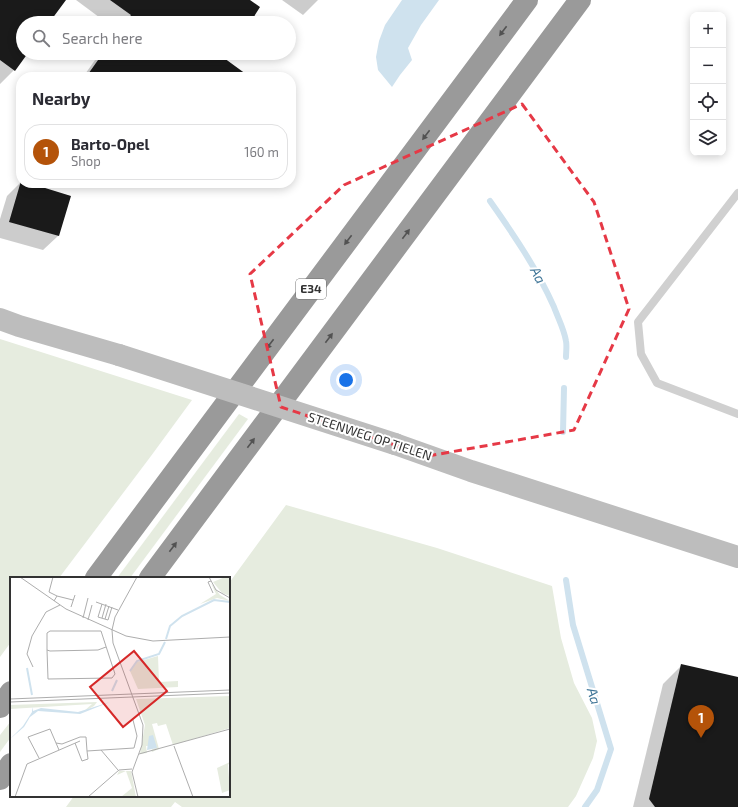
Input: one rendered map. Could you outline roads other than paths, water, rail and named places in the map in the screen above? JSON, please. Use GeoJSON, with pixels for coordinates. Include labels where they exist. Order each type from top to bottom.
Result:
{"type":"FeatureCollection","features":[{"type":"Feature","properties":{"kind":"highway","name":"E34"},"geometry":{"type":"LineString","coordinates":[[97,577],[527,0]]}},
{"type":"Feature","properties":{"kind":"highway"},"geometry":{"type":"LineString","coordinates":[[151,577],[580,0]]}},
{"type":"Feature","properties":{"kind":"highway"},"geometry":{"type":"LineString","coordinates":[[0,707],[10,693]]}},
{"type":"Feature","properties":{"kind":"highway"},"geometry":{"type":"LineString","coordinates":[[0,779],[10,765]]}},
{"type":"Feature","properties":{"kind":"street","name":"STEENWEG OP TIELEN"},"geometry":{"type":"LineString","coordinates":[[0,319],[119,355],[395,444],[471,471],[738,558]]}},
{"type":"Feature","properties":{"kind":"lane"},"geometry":{"type":"LineString","coordinates":[[738,193],[638,322],[641,354],[658,382],[738,414]]}},
{"type":"Feature","properties":{"kind":"water"},"geometry":{"type":"Polygon","coordinates":[[[402,0],[439,0],[421,25],[408,48],[412,60],[392,87],[378,70],[376,57],[379,41],[385,25],[402,0]]]}},
{"type":"Feature","properties":{"kind":"waterway","name":"Aa"},"geometry":{"type":"LineString","coordinates":[[490,201],[525,252],[554,307],[564,332],[566,357]]}},
{"type":"Feature","properties":{"kind":"waterway","name":"Aa"},"geometry":{"type":"LineString","coordinates":[[563,432],[564,388]]}},
{"type":"Feature","properties":{"kind":"waterway","name":"Aa"},"geometry":{"type":"LineString","coordinates":[[566,580],[573,625],[611,749],[597,790],[585,807]]}},
{"type":"Feature","properties":{"kind":"place","name":"Barto-Opel"},"geometry":{"type":"Point","coordinates":[701,738]}}]}
